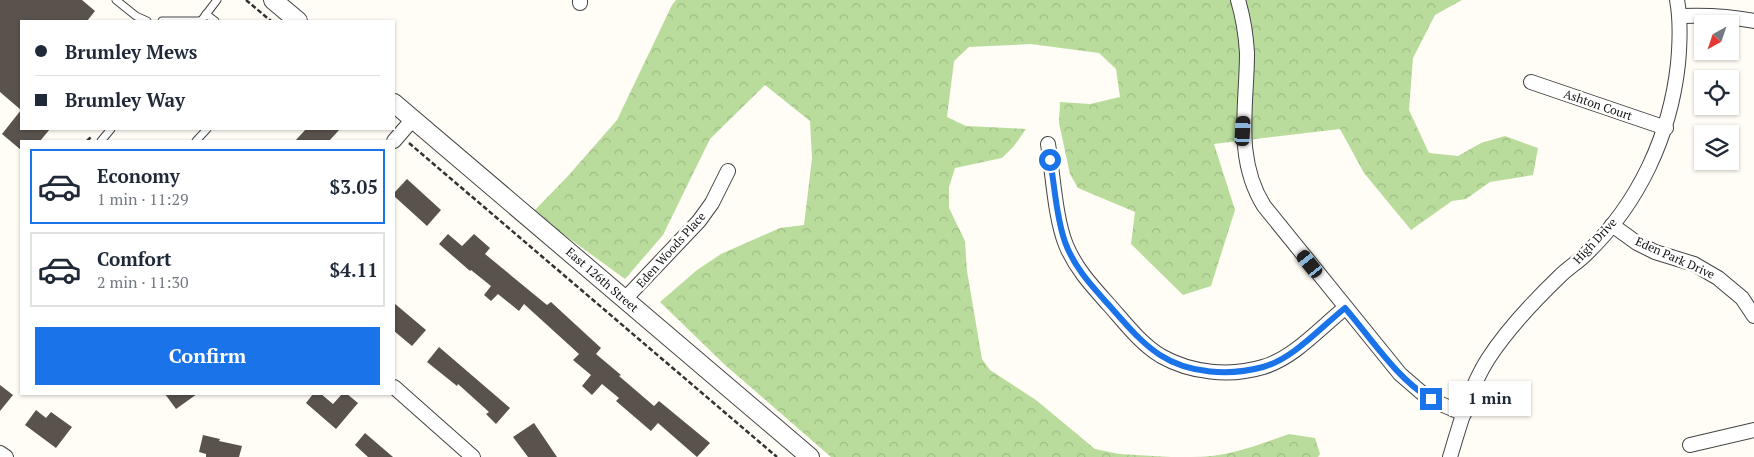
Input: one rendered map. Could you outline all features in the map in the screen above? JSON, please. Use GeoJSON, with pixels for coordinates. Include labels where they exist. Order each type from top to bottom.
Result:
{"type":"FeatureCollection","features":[{"type":"Feature","properties":{"kind":"street"},"geometry":{"type":"LineString","coordinates":[[273,0],[297,20]]}},
{"type":"Feature","properties":{"kind":"street"},"geometry":{"type":"LineString","coordinates":[[1238,0],[1242,14],[1247,52],[1243,131],[1248,172],[1256,194],[1345,308],[1400,374],[1422,393],[1464,414]]}},
{"type":"Feature","properties":{"kind":"street","name":"High Drive"},"geometry":{"type":"LineString","coordinates":[[1450,457],[1474,386],[1488,360],[1531,304],[1561,274],[1586,254],[1612,226],[1651,164],[1666,128],[1675,88],[1680,45],[1680,16],[1677,0]]}},
{"type":"Feature","properties":{"kind":"street"},"geometry":{"type":"LineString","coordinates":[[1680,16],[1742,18],[1754,21]]}},
{"type":"Feature","properties":{"kind":"street","name":"Ashton Court"},"geometry":{"type":"LineString","coordinates":[[1531,82],[1666,128]]}},
{"type":"Feature","properties":{"kind":"street","name":"East 126th Street"},"geometry":{"type":"LineString","coordinates":[[395,104],[810,457]]}},
{"type":"Feature","properties":{"kind":"street"},"geometry":{"type":"LineString","coordinates":[[396,138],[413,120]]}},
{"type":"Feature","properties":{"kind":"street"},"geometry":{"type":"LineString","coordinates":[[1048,144],[1060,224],[1072,258],[1083,276],[1138,337],[1160,356],[1190,369],[1226,373],[1264,367],[1288,356],[1345,308]]}},
{"type":"Feature","properties":{"kind":"street","name":"Eden Woods Place"},"geometry":{"type":"LineString","coordinates":[[624,300],[699,221],[712,203],[728,171]]}},
{"type":"Feature","properties":{"kind":"street","name":"Eden Park Drive"},"geometry":{"type":"LineString","coordinates":[[1612,226],[1649,249],[1694,264],[1718,278],[1742,298],[1754,316]]}},
{"type":"Feature","properties":{"kind":"street"},"geometry":{"type":"LineString","coordinates":[[395,388],[473,457]]}},
{"type":"Feature","properties":{"kind":"street"},"geometry":{"type":"LineString","coordinates":[[1690,445],[1754,430]]}},
{"type":"Feature","properties":{"kind":"street"},"geometry":{"type":"LineString","coordinates":[[0,453],[6,457]]}},
{"type":"Feature","properties":{"kind":"lane"},"geometry":{"type":"LineString","coordinates":[[116,0],[136,16],[145,20]]}},
{"type":"Feature","properties":{"kind":"lane"},"geometry":{"type":"LineString","coordinates":[[182,20],[203,19],[218,0]]}},
{"type":"Feature","properties":{"kind":"lane"},"geometry":{"type":"LineString","coordinates":[[102,140],[110,130]]}},
{"type":"Feature","properties":{"kind":"lane"},"geometry":{"type":"LineString","coordinates":[[197,140],[206,130]]}},
{"type":"Feature","properties":{"kind":"path"},"geometry":{"type":"LineString","coordinates":[[246,0],[269,20]]}},
{"type":"Feature","properties":{"kind":"path"},"geometry":{"type":"LineString","coordinates":[[396,138],[778,457]]}},
{"type":"Feature","properties":{"kind":"green space"},"geometry":{"type":"Polygon","coordinates":[[[676,0],[1462,0],[1435,15],[1413,58],[1409,110],[1429,153],[1458,156],[1481,143],[1505,136],[1538,148],[1533,175],[1490,182],[1466,199],[1452,201],[1411,230],[1364,173],[1340,129],[1214,144],[1235,210],[1211,286],[1183,295],[1131,244],[1135,212],[1078,188],[1070,174],[1059,123],[1060,102],[1090,104],[1120,97],[1116,69],[1099,53],[1031,44],[969,47],[954,61],[947,117],[966,126],[1026,129],[1014,146],[1002,158],[955,168],[949,187],[949,208],[965,241],[967,271],[982,359],[990,370],[1036,400],[1095,449],[1119,454],[1171,457],[831,457],[725,365],[660,302],[697,270],[721,254],[780,228],[804,225],[812,158],[810,121],[765,85],[710,139],[663,235],[625,279],[533,212],[568,176],[617,120],[676,0]]]}},
{"type":"Feature","properties":{"kind":"green space"},"geometry":{"type":"Polygon","coordinates":[[[1289,434],[1315,438],[1320,454],[1318,457],[1205,457],[1253,447],[1289,434]]]}},
{"type":"Feature","properties":{"kind":"building"},"geometry":{"type":"Polygon","coordinates":[[[0,0],[82,0],[95,11],[88,20],[20,20],[20,109],[0,92],[0,0]]]}},
{"type":"Feature","properties":{"kind":"building"},"geometry":{"type":"Polygon","coordinates":[[[20,111],[20,130],[49,130],[41,140],[20,140],[20,149],[2,134],[20,111]]]}},
{"type":"Feature","properties":{"kind":"building"},"geometry":{"type":"Polygon","coordinates":[[[305,130],[339,130],[330,140],[296,140],[305,130]]]}},
{"type":"Feature","properties":{"kind":"building"},"geometry":{"type":"Polygon","coordinates":[[[407,179],[441,210],[427,226],[395,197],[395,192],[407,179]]]}},
{"type":"Feature","properties":{"kind":"building"},"geometry":{"type":"Polygon","coordinates":[[[448,234],[462,246],[474,234],[490,248],[485,254],[547,305],[551,302],[601,348],[596,354],[621,375],[619,376],[654,406],[659,401],[710,443],[697,457],[658,423],[651,431],[616,401],[619,398],[602,384],[592,395],[582,386],[591,375],[573,360],[579,354],[524,304],[519,311],[498,294],[491,301],[484,295],[491,286],[470,271],[439,244],[448,234]]]}},
{"type":"Feature","properties":{"kind":"building"},"geometry":{"type":"Polygon","coordinates":[[[395,304],[426,330],[412,346],[395,332],[395,304]]]}},
{"type":"Feature","properties":{"kind":"building"},"geometry":{"type":"Polygon","coordinates":[[[439,347],[510,408],[496,424],[486,414],[489,412],[458,384],[457,386],[427,362],[439,347]]]}},
{"type":"Feature","properties":{"kind":"building"},"geometry":{"type":"Polygon","coordinates":[[[0,385],[13,395],[0,411],[0,385]]]}},
{"type":"Feature","properties":{"kind":"building"},"geometry":{"type":"Polygon","coordinates":[[[166,395],[196,395],[176,409],[166,395]]]}},
{"type":"Feature","properties":{"kind":"building"},"geometry":{"type":"Polygon","coordinates":[[[312,395],[322,395],[333,404],[341,395],[348,395],[358,403],[336,429],[306,403],[312,395]]]}},
{"type":"Feature","properties":{"kind":"building"},"geometry":{"type":"Polygon","coordinates":[[[36,410],[46,418],[51,412],[72,427],[56,448],[25,425],[36,410]]]}},
{"type":"Feature","properties":{"kind":"building"},"geometry":{"type":"Polygon","coordinates":[[[534,423],[557,457],[528,457],[513,437],[534,423]]]}},
{"type":"Feature","properties":{"kind":"building"},"geometry":{"type":"Polygon","coordinates":[[[365,433],[393,457],[368,457],[355,445],[365,433]]]}},
{"type":"Feature","properties":{"kind":"building"},"geometry":{"type":"Polygon","coordinates":[[[203,435],[242,446],[239,457],[206,457],[206,454],[199,452],[203,435]]]}},
{"type":"Feature","properties":{"kind":"route"},"geometry":{"type":"LineString","coordinates":[[1050,160],[1060,224],[1072,258],[1083,276],[1138,337],[1160,356],[1190,369],[1226,373],[1264,367],[1288,356],[1345,308],[1400,374],[1431,399]]}}]}
